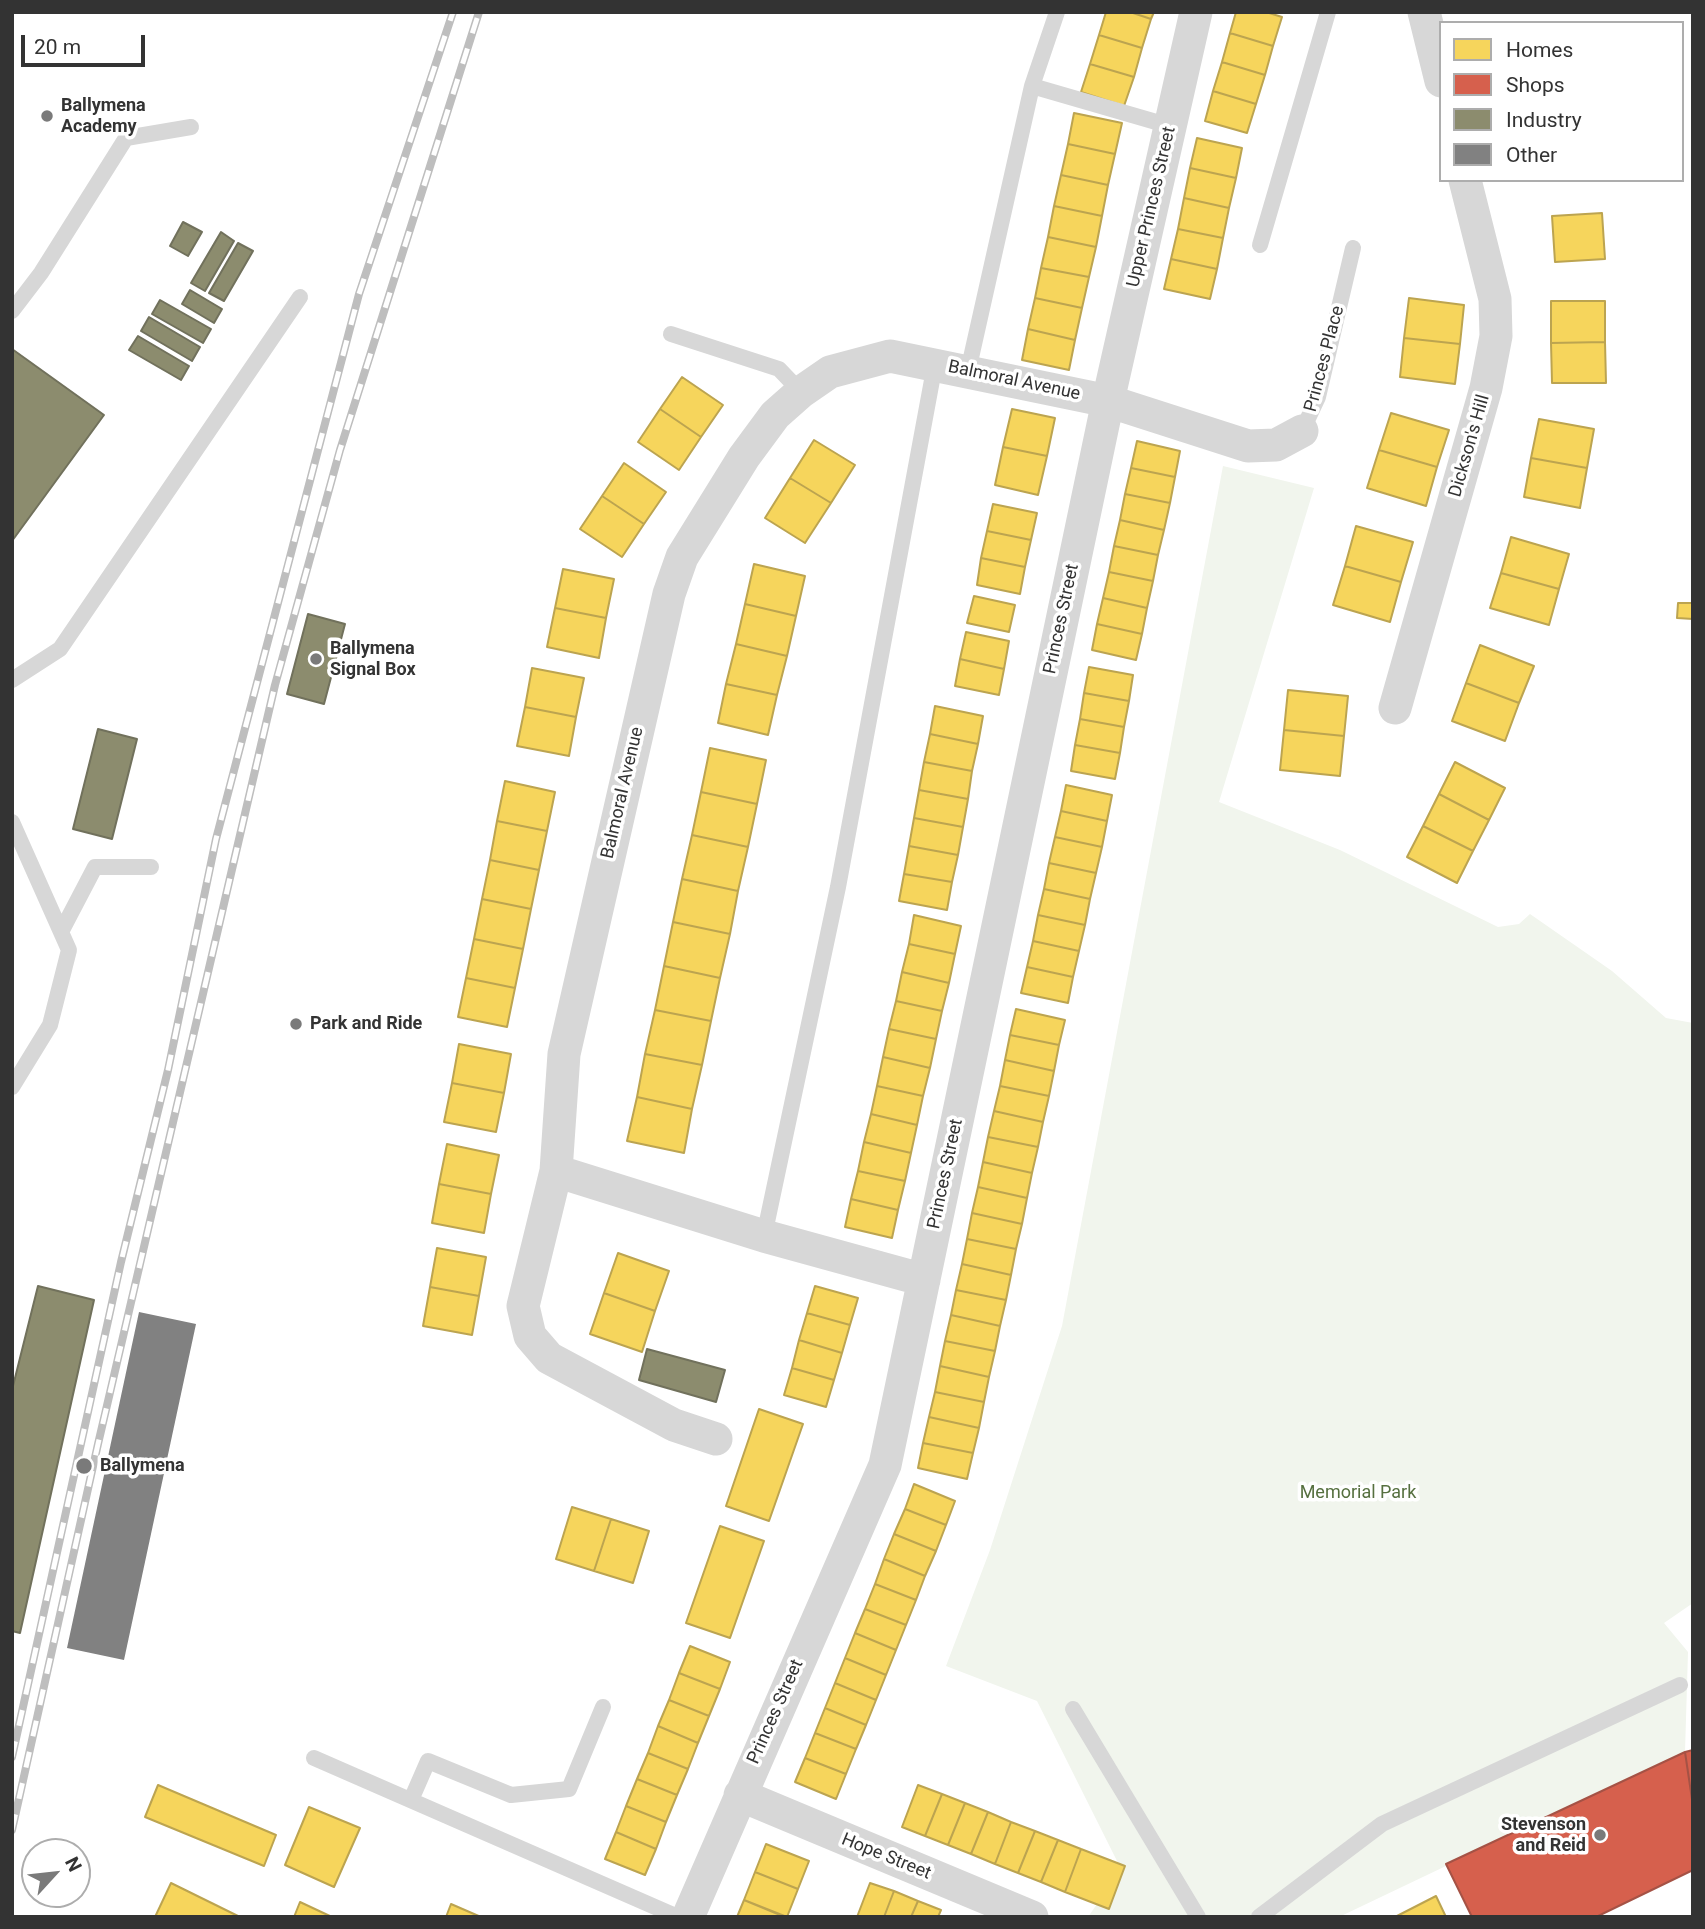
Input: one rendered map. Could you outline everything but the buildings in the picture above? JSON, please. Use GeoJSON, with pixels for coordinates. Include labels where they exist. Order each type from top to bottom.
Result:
{"type":"FeatureCollection","features":[{"type":"Feature","properties":{"kind":"street","name":"Upper Princes Street"},"geometry":{"type":"LineString","coordinates":[[1108,401],[1196,12]]}},
{"type":"Feature","properties":{"kind":"street"},"geometry":{"type":"LineString","coordinates":[[1424,12],[1439,73]]}},
{"type":"Feature","properties":{"kind":"street","name":"Dickson's Hill"},"geometry":{"type":"LineString","coordinates":[[1395,708],[1492,363],[1496,336],[1495,299],[1466,182]]}},
{"type":"Feature","properties":{"kind":"street","name":"Balmoral Avenue"},"geometry":{"type":"LineString","coordinates":[[716,1439],[674,1425],[564,1367],[535,1345],[526,1326],[523,1306],[556,1171],[564,1054],[669,594],[682,557],[744,457],[775,415],[801,391],[830,372],[890,356],[1108,401]]}},
{"type":"Feature","properties":{"kind":"street","name":"Princes Place"},"geometry":{"type":"LineString","coordinates":[[1108,401],[1248,446],[1276,445],[1302,431]]}},
{"type":"Feature","properties":{"kind":"street","name":"Princes Street"},"geometry":{"type":"LineString","coordinates":[[688,1917],[885,1465],[1108,401]]}},
{"type":"Feature","properties":{"kind":"street"},"geometry":{"type":"LineString","coordinates":[[556,1171],[764,1236],[924,1280]]}},
{"type":"Feature","properties":{"kind":"street","name":"Hope Street"},"geometry":{"type":"LineString","coordinates":[[740,1795],[1032,1917]]}},
{"type":"Feature","properties":{"kind":"lane"},"geometry":{"type":"LineString","coordinates":[[968,371],[1032,86],[1056,12]]}},
{"type":"Feature","properties":{"kind":"lane"},"geometry":{"type":"LineString","coordinates":[[1260,245],[1328,12]]}},
{"type":"Feature","properties":{"kind":"lane"},"geometry":{"type":"LineString","coordinates":[[1032,86],[1170,126]]}},
{"type":"Feature","properties":{"kind":"lane"},"geometry":{"type":"LineString","coordinates":[[12,311],[41,273],[126,138],[191,127]]}},
{"type":"Feature","properties":{"kind":"lane","name":"Princes Place"},"geometry":{"type":"LineString","coordinates":[[1302,431],[1318,397],[1353,248]]}},
{"type":"Feature","properties":{"kind":"lane"},"geometry":{"type":"LineString","coordinates":[[12,680],[60,649],[300,297]]}},
{"type":"Feature","properties":{"kind":"lane"},"geometry":{"type":"LineString","coordinates":[[671,334],[779,369],[801,391]]}},
{"type":"Feature","properties":{"kind":"lane"},"geometry":{"type":"LineString","coordinates":[[764,1236],[838,887],[935,364]]}},
{"type":"Feature","properties":{"kind":"lane"},"geometry":{"type":"LineString","coordinates":[[12,822],[69,950],[63,985],[50,1025],[20,1062],[12,1087]]}},
{"type":"Feature","properties":{"kind":"lane"},"geometry":{"type":"LineString","coordinates":[[61,932],[95,867],[151,867]]}},
{"type":"Feature","properties":{"kind":"lane"},"geometry":{"type":"LineString","coordinates":[[1259,1917],[1382,1824],[1680,1685]]}},
{"type":"Feature","properties":{"kind":"lane"},"geometry":{"type":"LineString","coordinates":[[411,1800],[428,1761],[511,1795],[569,1789],[603,1707]]}},
{"type":"Feature","properties":{"kind":"lane"},"geometry":{"type":"LineString","coordinates":[[1073,1709],[1198,1917]]}},
{"type":"Feature","properties":{"kind":"lane"},"geometry":{"type":"LineString","coordinates":[[314,1758],[678,1917]]}},
{"type":"Feature","properties":{"kind":"green space","name":"Memorial Park"},"geometry":{"type":"Polygon","coordinates":[[[1223,466],[1314,488],[1219,802],[1340,850],[1498,927],[1519,924],[1530,914],[1612,971],[1666,1018],[1693,1023],[1693,1603],[1664,1623],[1688,1652],[1685,1752],[1339,1917],[1088,1917],[1097,1904],[1109,1908],[1125,1866],[1118,1863],[1037,1701],[946,1666],[990,1550],[1062,1326],[1223,466]]]}},
{"type":"Feature","properties":{"kind":"railway"},"geometry":{"type":"LineString","coordinates":[[12,1757],[121,1262],[168,1070],[216,839],[359,294],[453,12]]}},
{"type":"Feature","properties":{"kind":"railway"},"geometry":{"type":"LineString","coordinates":[[12,1830],[98,1444],[275,685],[340,450],[479,12]]}},
{"type":"Feature","properties":{"kind":"place","name":"Ballymena Academy"},"geometry":{"type":"Point","coordinates":[47,116]}},
{"type":"Feature","properties":{"kind":"place","name":"Ballymena Signal Box"},"geometry":{"type":"Point","coordinates":[316,659]}},
{"type":"Feature","properties":{"kind":"place","name":"Park and Ride"},"geometry":{"type":"Point","coordinates":[296,1024]}},
{"type":"Feature","properties":{"kind":"place","name":"Ballymena"},"geometry":{"type":"Point","coordinates":[84,1466]}},
{"type":"Feature","properties":{"kind":"place","name":"Stevenson and Reid"},"geometry":{"type":"Point","coordinates":[1600,1835]}}]}
